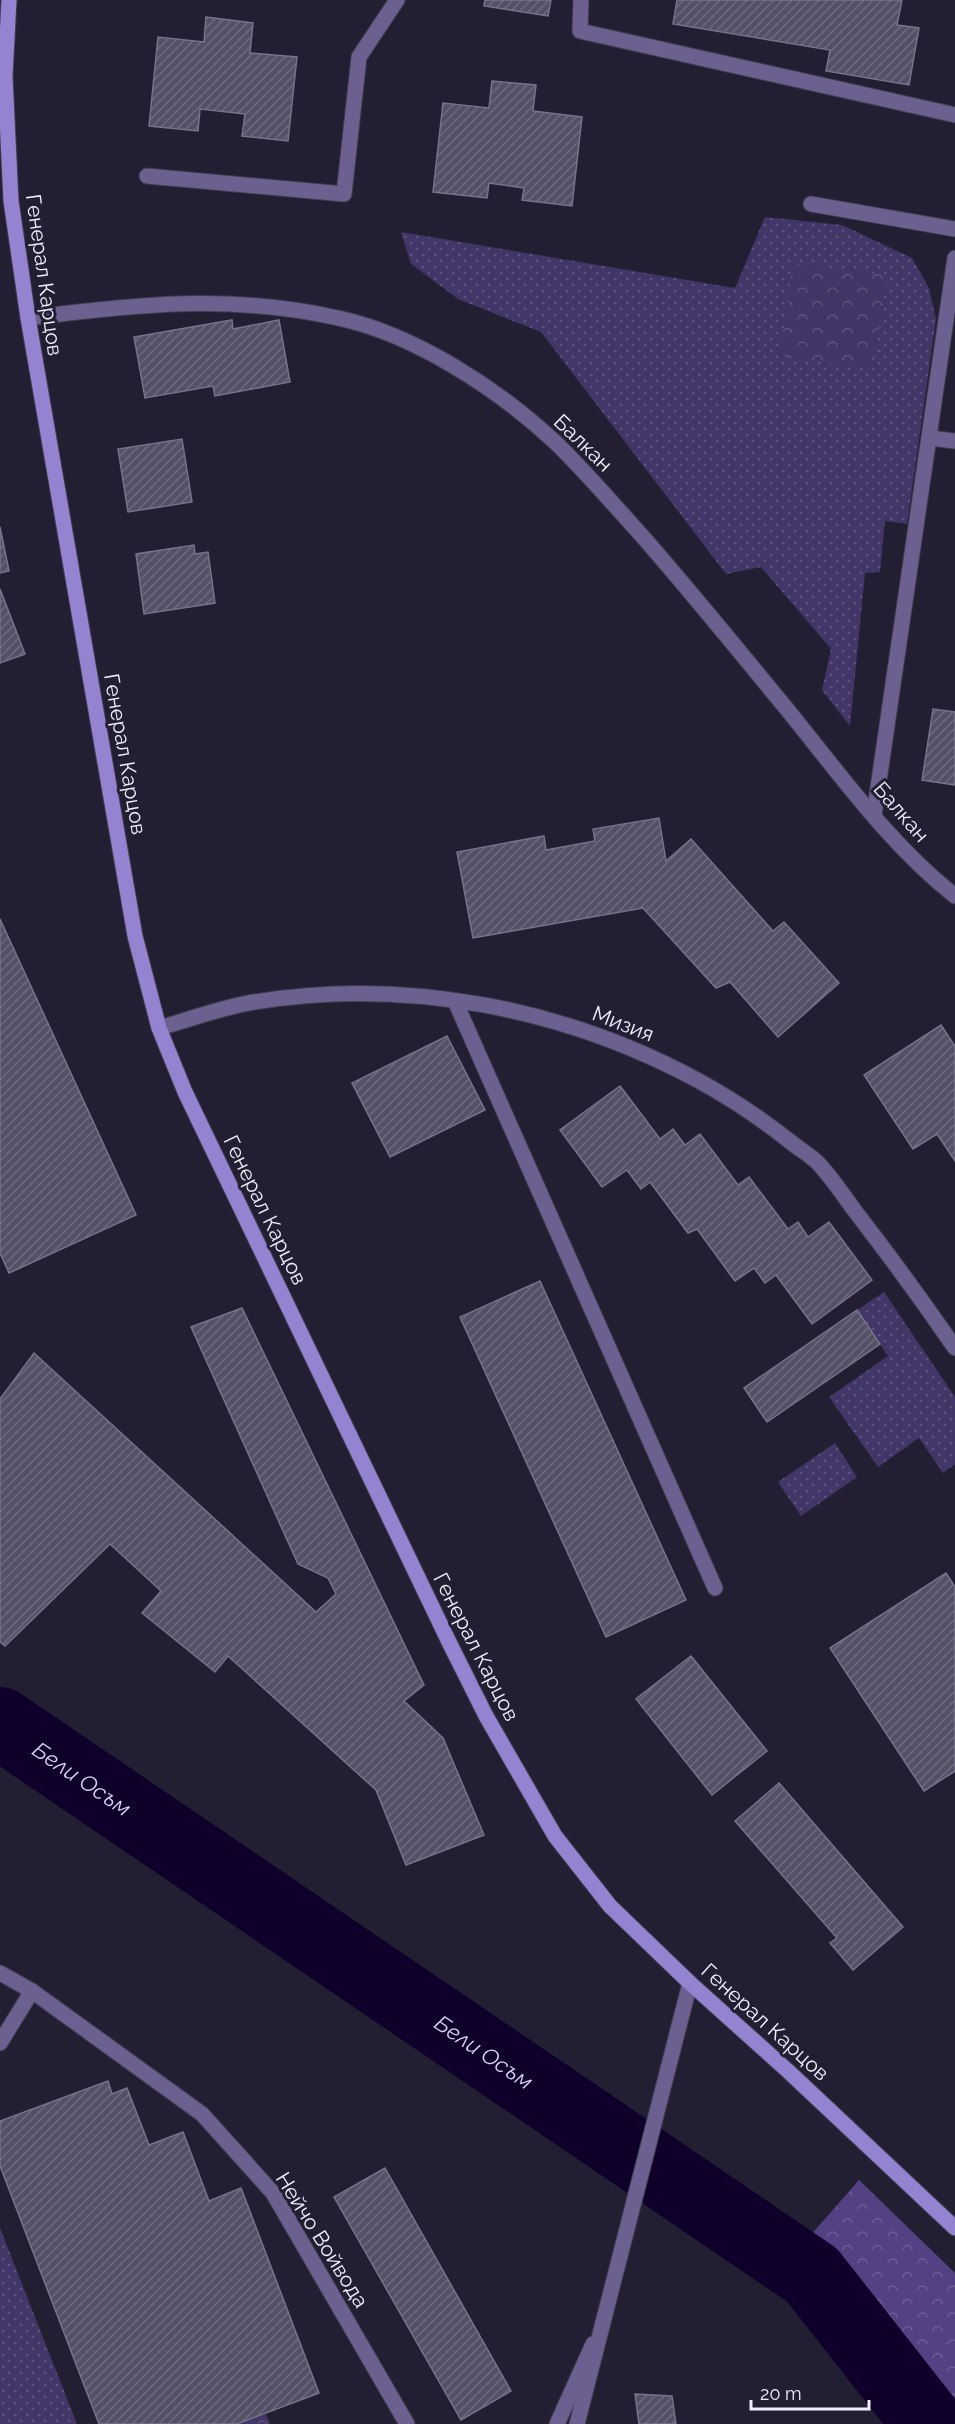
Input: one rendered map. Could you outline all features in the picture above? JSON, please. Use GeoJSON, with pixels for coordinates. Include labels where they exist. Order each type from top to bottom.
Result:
{"type":"FeatureCollection","features":[{"type":"Feature","properties":{"kind":"main road","name":"Генерал Карцов"},"geometry":{"type":"LineString","coordinates":[[9,0],[5,76],[11,201],[28,318],[135,936],[159,1028],[185,1092],[486,1716],[555,1836],[610,1906],[955,2228]]}},
{"type":"Feature","properties":{"kind":"street"},"geometry":{"type":"LineString","coordinates":[[147,176],[344,194],[359,57],[397,0]]}},
{"type":"Feature","properties":{"kind":"street"},"geometry":{"type":"LineString","coordinates":[[581,0],[580,32],[955,115]]}},
{"type":"Feature","properties":{"kind":"street"},"geometry":{"type":"LineString","coordinates":[[811,204],[955,229]]}},
{"type":"Feature","properties":{"kind":"street"},"geometry":{"type":"LineString","coordinates":[[874,815],[955,258]]}},
{"type":"Feature","properties":{"kind":"street","name":"Балкан"},"geometry":{"type":"LineString","coordinates":[[28,318],[106,308],[184,302],[237,303],[289,309],[340,318],[385,332],[428,352],[468,376],[507,403],[554,441],[596,484],[684,584],[874,815],[919,864],[955,896]]}},
{"type":"Feature","properties":{"kind":"street"},"geometry":{"type":"LineString","coordinates":[[930,438],[955,441]]}},
{"type":"Feature","properties":{"kind":"street","name":"Мизия"},"geometry":{"type":"LineString","coordinates":[[159,1028],[253,1002],[314,995],[376,994],[455,1001],[499,1008],[549,1020],[617,1042],[723,1094],[772,1127],[818,1163],[912,1284],[955,1348]]}},
{"type":"Feature","properties":{"kind":"street"},"geometry":{"type":"LineString","coordinates":[[455,1001],[715,1588]]}},
{"type":"Feature","properties":{"kind":"street","name":"Нейчо Войвода"},"geometry":{"type":"LineString","coordinates":[[0,1973],[32,1991],[202,2114],[273,2193],[407,2424]]}},
{"type":"Feature","properties":{"kind":"street"},"geometry":{"type":"LineString","coordinates":[[577,2424],[690,1983]]}},
{"type":"Feature","properties":{"kind":"street"},"geometry":{"type":"LineString","coordinates":[[0,2043],[32,1991]]}},
{"type":"Feature","properties":{"kind":"street"},"geometry":{"type":"LineString","coordinates":[[557,2424],[603,2322]]}},
{"type":"Feature","properties":{"kind":"green space"},"geometry":{"type":"Polygon","coordinates":[[[765,217],[842,225],[912,258],[929,288],[936,319],[907,524],[885,521],[880,572],[865,573],[850,726],[822,690],[831,649],[761,567],[726,574],[541,332],[458,299],[411,264],[401,232],[735,288],[765,217]]]}},
{"type":"Feature","properties":{"kind":"green space"},"geometry":{"type":"Polygon","coordinates":[[[793,263],[887,275],[873,369],[780,356],[793,263]]]}},
{"type":"Feature","properties":{"kind":"green space"},"geometry":{"type":"Polygon","coordinates":[[[884,1292],[955,1397],[955,1464],[943,1473],[919,1438],[878,1467],[829,1397],[888,1356],[857,1310],[884,1292]]]}},
{"type":"Feature","properties":{"kind":"green space"},"geometry":{"type":"Polygon","coordinates":[[[835,1443],[857,1477],[801,1516],[778,1482],[835,1443]]]}},
{"type":"Feature","properties":{"kind":"green space"},"geometry":{"type":"Polygon","coordinates":[[[859,2180],[955,2273],[955,2420],[803,2244],[859,2180]]]}},
{"type":"Feature","properties":{"kind":"green space"},"geometry":{"type":"Polygon","coordinates":[[[0,2228],[77,2424],[0,2424],[0,2228]]]}},
{"type":"Feature","properties":{"kind":"green space"},"geometry":{"type":"Polygon","coordinates":[[[266,2413],[270,2424],[237,2424],[266,2413]]]}},
{"type":"Feature","properties":{"kind":"building"},"geometry":{"type":"Polygon","coordinates":[[[485,0],[551,0],[548,16],[484,6],[485,0]]]}},
{"type":"Feature","properties":{"kind":"building"},"geometry":{"type":"Polygon","coordinates":[[[677,0],[902,0],[897,25],[919,28],[909,85],[826,71],[830,50],[673,24],[677,0]]]}},
{"type":"Feature","properties":{"kind":"building"},"geometry":{"type":"Polygon","coordinates":[[[206,17],[253,23],[250,53],[297,57],[288,141],[242,136],[245,114],[200,109],[198,131],[149,126],[158,37],[204,42],[206,17]]]}},
{"type":"Feature","properties":{"kind":"building"},"geometry":{"type":"Polygon","coordinates":[[[492,81],[536,85],[533,111],[582,117],[572,206],[522,200],[524,188],[489,183],[487,198],[433,192],[443,103],[489,108],[492,81]]]}},
{"type":"Feature","properties":{"kind":"building"},"geometry":{"type":"Polygon","coordinates":[[[232,320],[233,329],[279,320],[290,382],[215,396],[213,386],[145,398],[134,337],[232,320]]]}},
{"type":"Feature","properties":{"kind":"building"},"geometry":{"type":"Polygon","coordinates":[[[182,439],[192,502],[128,512],[118,449],[182,439]]]}},
{"type":"Feature","properties":{"kind":"building"},"geometry":{"type":"Polygon","coordinates":[[[0,527],[9,571],[0,573],[0,527]]]}},
{"type":"Feature","properties":{"kind":"building"},"geometry":{"type":"Polygon","coordinates":[[[194,545],[195,554],[208,552],[215,603],[144,614],[136,554],[194,545]]]}},
{"type":"Feature","properties":{"kind":"building"},"geometry":{"type":"Polygon","coordinates":[[[0,589],[25,654],[0,663],[0,589]]]}},
{"type":"Feature","properties":{"kind":"building"},"geometry":{"type":"Polygon","coordinates":[[[933,709],[955,712],[955,785],[922,780],[933,709]]]}},
{"type":"Feature","properties":{"kind":"building"},"geometry":{"type":"Polygon","coordinates":[[[659,818],[666,861],[691,839],[773,931],[784,922],[839,983],[778,1037],[730,982],[716,988],[643,908],[473,938],[457,852],[544,836],[546,850],[595,841],[593,829],[659,818]]]}},
{"type":"Feature","properties":{"kind":"building"},"geometry":{"type":"Polygon","coordinates":[[[0,919],[136,1215],[9,1273],[0,1253],[0,919]]]}},
{"type":"Feature","properties":{"kind":"building"},"geometry":{"type":"Polygon","coordinates":[[[941,1025],[955,1046],[955,1161],[937,1134],[913,1149],[864,1075],[941,1025]]]}},
{"type":"Feature","properties":{"kind":"building"},"geometry":{"type":"Polygon","coordinates":[[[447,1036],[485,1110],[390,1157],[352,1083],[447,1036]]]}},
{"type":"Feature","properties":{"kind":"building"},"geometry":{"type":"Polygon","coordinates":[[[620,1086],[660,1139],[673,1129],[685,1145],[700,1134],[738,1185],[749,1177],[788,1229],[798,1222],[808,1237],[829,1222],[872,1280],[812,1324],[776,1275],[765,1283],[754,1268],[735,1281],[697,1229],[688,1233],[650,1182],[641,1189],[627,1170],[602,1187],[560,1130],[620,1086]]]}},
{"type":"Feature","properties":{"kind":"building"},"geometry":{"type":"Polygon","coordinates":[[[540,1281],[686,1600],[606,1637],[460,1317],[540,1281]]]}},
{"type":"Feature","properties":{"kind":"building"},"geometry":{"type":"Polygon","coordinates":[[[242,1308],[424,1685],[404,1701],[443,1738],[484,1835],[406,1865],[376,1790],[228,1656],[215,1672],[142,1613],[161,1591],[110,1544],[5,1646],[0,1642],[0,1399],[34,1353],[316,1612],[336,1594],[328,1578],[298,1564],[191,1327],[242,1308]]]}},
{"type":"Feature","properties":{"kind":"building"},"geometry":{"type":"Polygon","coordinates":[[[857,1310],[880,1344],[767,1422],[744,1388],[857,1310]]]}},
{"type":"Feature","properties":{"kind":"building"},"geometry":{"type":"Polygon","coordinates":[[[946,1573],[955,1587],[955,1771],[924,1791],[830,1648],[946,1573]]]}},
{"type":"Feature","properties":{"kind":"building"},"geometry":{"type":"Polygon","coordinates":[[[691,1656],[767,1751],[712,1795],[636,1699],[691,1656]]]}},
{"type":"Feature","properties":{"kind":"building"},"geometry":{"type":"Polygon","coordinates":[[[779,1783],[903,1927],[853,1970],[830,1943],[837,1938],[735,1821],[779,1783]]]}},
{"type":"Feature","properties":{"kind":"building"},"geometry":{"type":"Polygon","coordinates":[[[108,2081],[112,2094],[127,2088],[149,2145],[183,2132],[209,2201],[241,2188],[319,2393],[237,2424],[99,2424],[0,2166],[0,2121],[108,2081]]]}},
{"type":"Feature","properties":{"kind":"building"},"geometry":{"type":"Polygon","coordinates":[[[385,2168],[511,2391],[461,2420],[334,2197],[385,2168]]]}},
{"type":"Feature","properties":{"kind":"building"},"geometry":{"type":"Polygon","coordinates":[[[635,2394],[672,2396],[676,2424],[639,2424],[635,2394]]]}},
{"type":"Feature","properties":{"kind":"waterway","name":"Бели Осъм"},"geometry":{"type":"LineString","coordinates":[[0,1723],[812,2275],[929,2424]]}}]}
